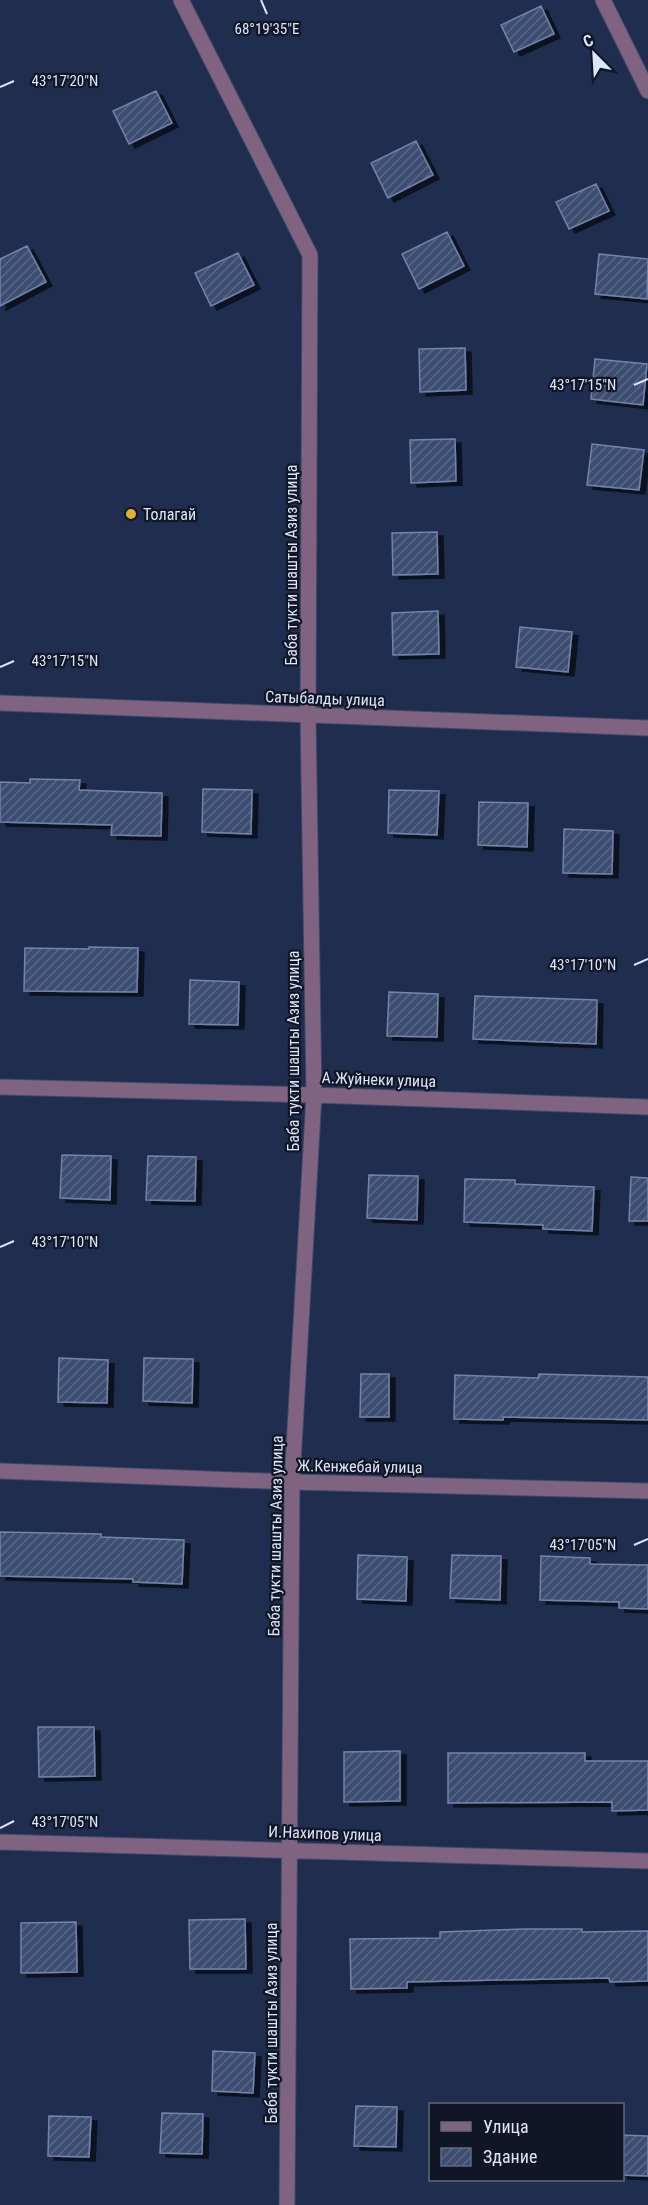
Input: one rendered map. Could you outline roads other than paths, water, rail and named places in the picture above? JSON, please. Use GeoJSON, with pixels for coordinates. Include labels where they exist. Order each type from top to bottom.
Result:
{"type":"FeatureCollection","features":[{"type":"Feature","properties":{"kind":"street","name":"Баба тукти шашты Азиз улица"},"geometry":{"type":"LineString","coordinates":[[181,0],[310,255],[309,715],[314,1095],[292,1482],[287,2205]]}},
{"type":"Feature","properties":{"kind":"street"},"geometry":{"type":"LineString","coordinates":[[603,0],[648,91]]}},
{"type":"Feature","properties":{"kind":"street","name":"Сатыбалды улица"},"geometry":{"type":"LineString","coordinates":[[0,703],[648,728]]}},
{"type":"Feature","properties":{"kind":"street","name":"А.Жуйнеки улица"},"geometry":{"type":"LineString","coordinates":[[0,1087],[648,1107]]}},
{"type":"Feature","properties":{"kind":"street","name":"Ж.Кенжебай улица"},"geometry":{"type":"LineString","coordinates":[[0,1471],[292,1482],[648,1491]]}},
{"type":"Feature","properties":{"kind":"street","name":"И.Нахипов улица"},"geometry":{"type":"LineString","coordinates":[[0,1842],[648,1862]]}},
{"type":"Feature","properties":{"kind":"place","name":"Толагай"},"geometry":{"type":"Point","coordinates":[131,514]}}]}
